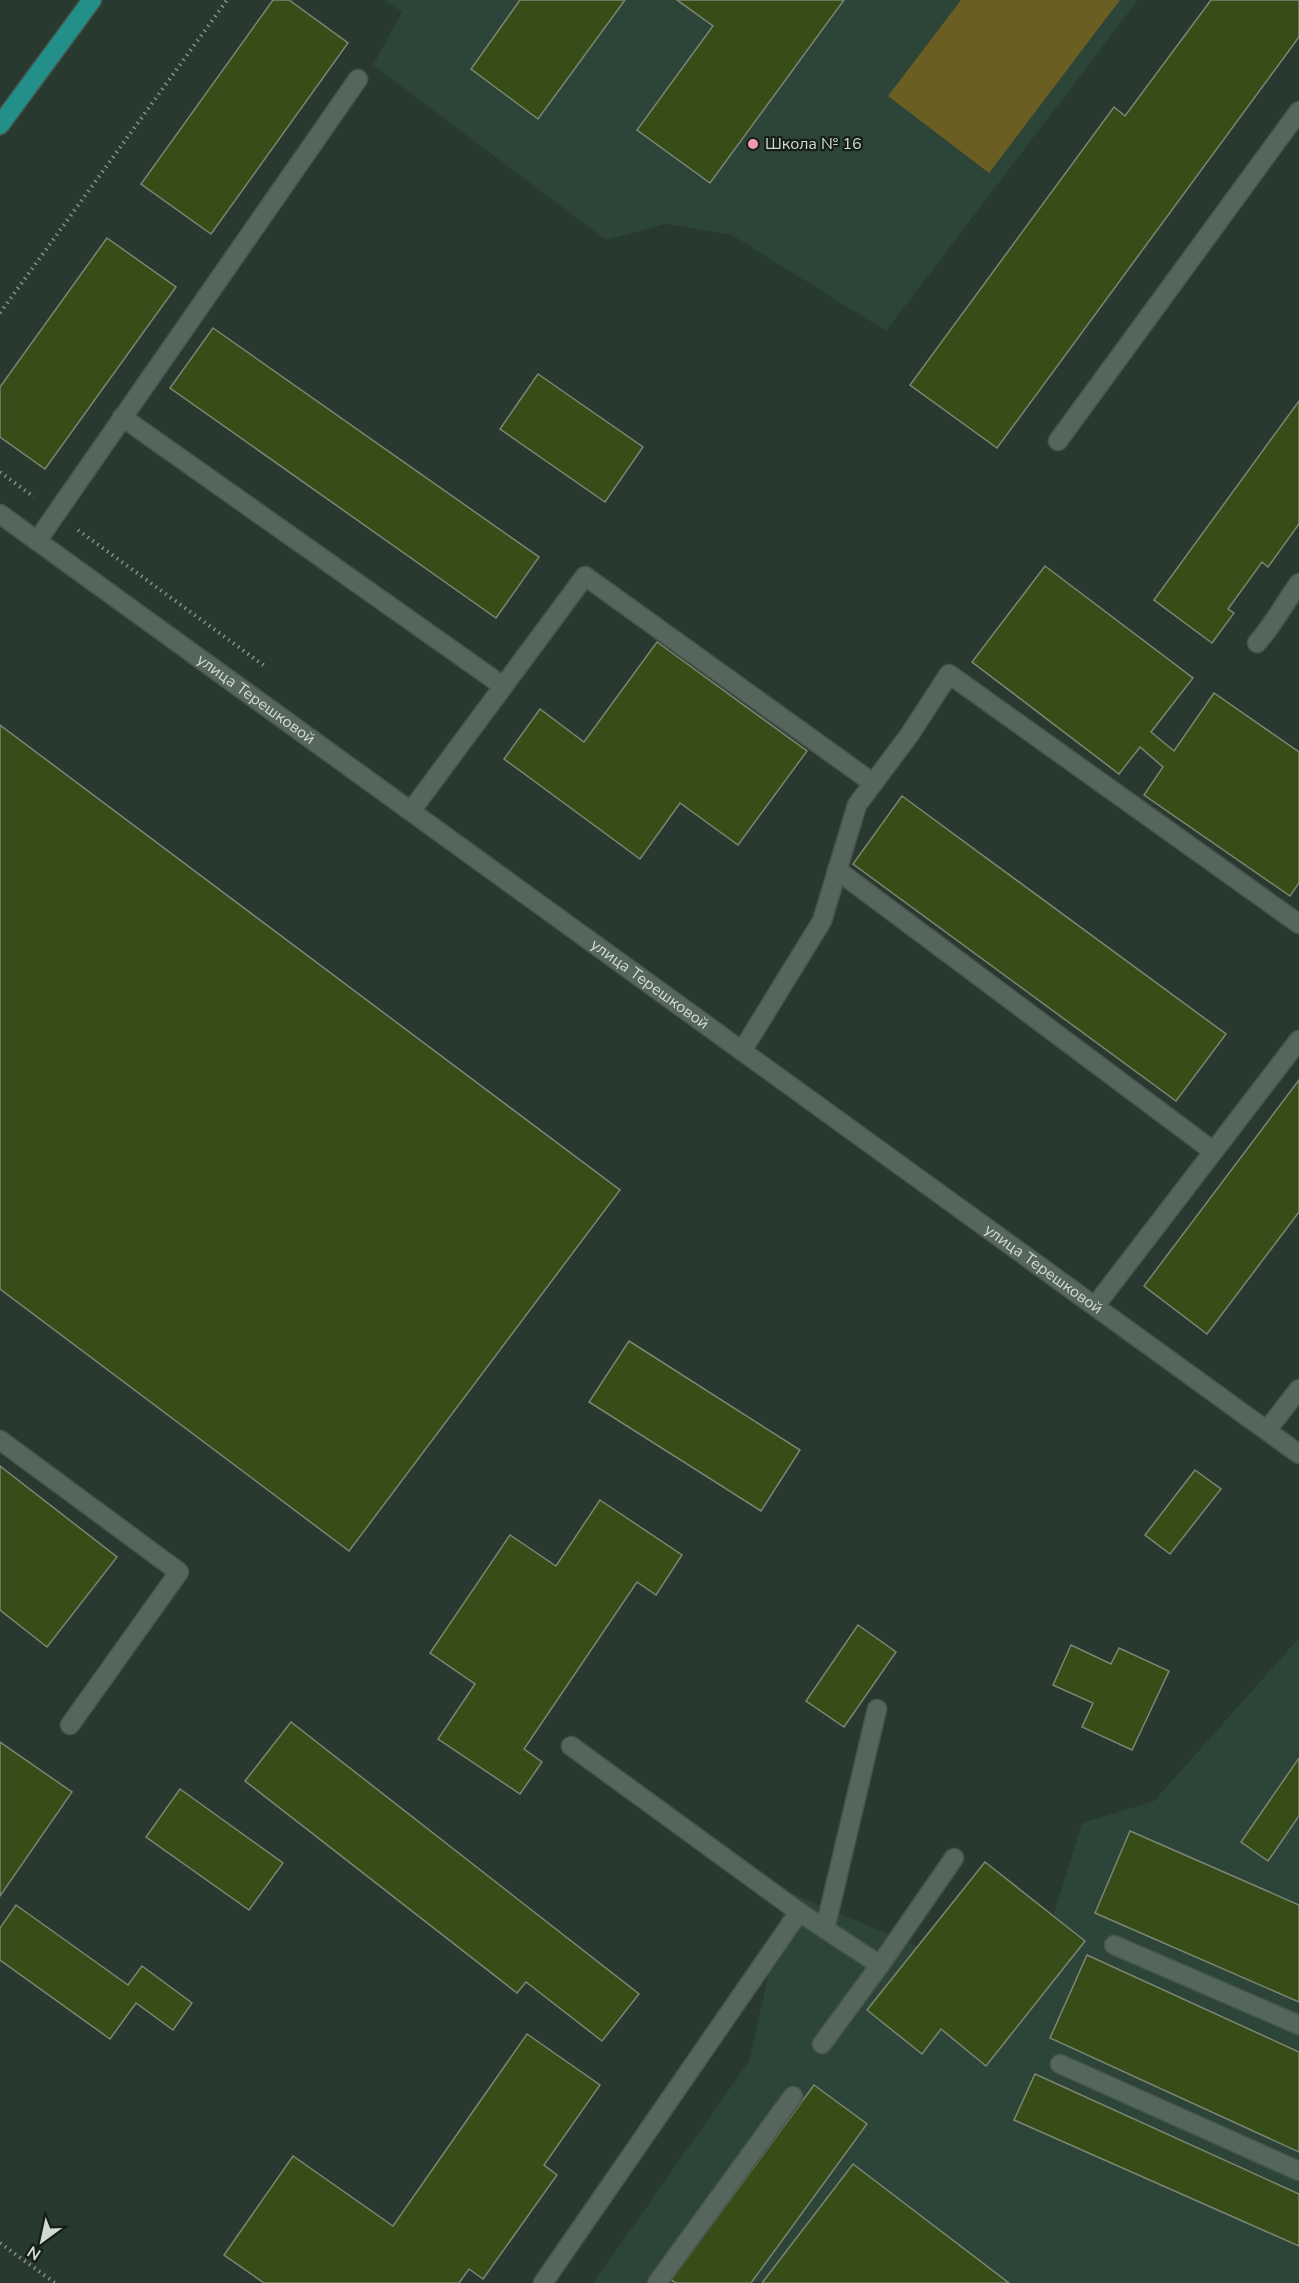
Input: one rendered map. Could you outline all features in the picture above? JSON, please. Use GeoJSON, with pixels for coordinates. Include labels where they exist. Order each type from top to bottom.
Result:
{"type":"FeatureCollection","features":[{"type":"Feature","properties":{"kind":"main road"},"geometry":{"type":"LineString","coordinates":[[0,125],[92,0]]}},
{"type":"Feature","properties":{"kind":"street"},"geometry":{"type":"LineString","coordinates":[[37,541],[358,79]]}},
{"type":"Feature","properties":{"kind":"street"},"geometry":{"type":"LineString","coordinates":[[1058,441],[1299,111]]}},
{"type":"Feature","properties":{"kind":"street"},"geometry":{"type":"LineString","coordinates":[[122,417],[503,686]]}},
{"type":"Feature","properties":{"kind":"street","name":"улица Терешковой"},"geometry":{"type":"LineString","coordinates":[[0,514],[1299,1454]]}},
{"type":"Feature","properties":{"kind":"street"},"geometry":{"type":"LineString","coordinates":[[411,811],[585,576],[873,783]]}},
{"type":"Feature","properties":{"kind":"street"},"geometry":{"type":"LineString","coordinates":[[1257,643],[1269,629],[1299,583]]}},
{"type":"Feature","properties":{"kind":"street"},"geometry":{"type":"LineString","coordinates":[[742,1051],[822,921],[858,805],[949,674],[1299,924]]}},
{"type":"Feature","properties":{"kind":"street"},"geometry":{"type":"LineString","coordinates":[[837,870],[1213,1151]]}},
{"type":"Feature","properties":{"kind":"street"},"geometry":{"type":"LineString","coordinates":[[1095,1306],[1299,1040]]}},
{"type":"Feature","properties":{"kind":"street"},"geometry":{"type":"LineString","coordinates":[[1267,1430],[1299,1389]]}},
{"type":"Feature","properties":{"kind":"street"},"geometry":{"type":"LineString","coordinates":[[0,1440],[179,1572],[70,1725]]}},
{"type":"Feature","properties":{"kind":"street"},"geometry":{"type":"LineString","coordinates":[[825,1929],[877,1709]]}},
{"type":"Feature","properties":{"kind":"street"},"geometry":{"type":"LineString","coordinates":[[571,1746],[798,1912],[880,1965]]}},
{"type":"Feature","properties":{"kind":"street"},"geometry":{"type":"LineString","coordinates":[[822,2044],[954,1858]]}},
{"type":"Feature","properties":{"kind":"street"},"geometry":{"type":"LineString","coordinates":[[543,2283],[798,1912]]}},
{"type":"Feature","properties":{"kind":"street"},"geometry":{"type":"LineString","coordinates":[[1114,1945],[1299,2025]]}},
{"type":"Feature","properties":{"kind":"street"},"geometry":{"type":"LineString","coordinates":[[1060,2064],[1299,2171]]}},
{"type":"Feature","properties":{"kind":"street"},"geometry":{"type":"LineString","coordinates":[[657,2283],[793,2096]]}},
{"type":"Feature","properties":{"kind":"path"},"geometry":{"type":"LineString","coordinates":[[0,313],[227,0]]}},
{"type":"Feature","properties":{"kind":"path"},"geometry":{"type":"LineString","coordinates":[[0,2242],[55,2283]]}},
{"type":"Feature","properties":{"kind":"shaded area","name":"Школа № 16"},"geometry":{"type":"Polygon","coordinates":[[[385,0],[1138,0],[886,331],[732,235],[665,224],[606,240],[373,65],[402,12],[385,0]]]}},
{"type":"Feature","properties":{"kind":"shaded area"},"geometry":{"type":"Polygon","coordinates":[[[961,0],[1120,0],[989,173],[888,96],[961,0]]]}},
{"type":"Feature","properties":{"kind":"shaded area"},"geometry":{"type":"Polygon","coordinates":[[[1299,1638],[1299,2283],[593,2283],[749,2061],[787,1891],[1029,1994],[1082,1823],[1154,1801],[1299,1638]]]}},
{"type":"Feature","properties":{"kind":"building"},"geometry":{"type":"Polygon","coordinates":[[[273,0],[289,0],[348,43],[211,234],[141,184],[273,0]]]}},
{"type":"Feature","properties":{"kind":"building"},"geometry":{"type":"Polygon","coordinates":[[[520,0],[625,0],[538,119],[471,69],[520,0]]]}},
{"type":"Feature","properties":{"kind":"building"},"geometry":{"type":"Polygon","coordinates":[[[677,0],[844,0],[710,183],[637,130],[713,26],[677,0]]]}},
{"type":"Feature","properties":{"kind":"building"},"geometry":{"type":"Polygon","coordinates":[[[1211,0],[1299,0],[1299,37],[997,448],[910,385],[1114,107],[1125,116],[1211,0]]]}},
{"type":"Feature","properties":{"kind":"building"},"geometry":{"type":"Polygon","coordinates":[[[107,238],[176,287],[45,469],[0,437],[0,387],[107,238]]]}},
{"type":"Feature","properties":{"kind":"building"},"geometry":{"type":"Polygon","coordinates":[[[213,328],[539,557],[496,618],[170,388],[213,328]]]}},
{"type":"Feature","properties":{"kind":"building"},"geometry":{"type":"Polygon","coordinates":[[[538,374],[643,447],[605,502],[500,429],[538,374]]]}},
{"type":"Feature","properties":{"kind":"building"},"geometry":{"type":"Polygon","coordinates":[[[1299,401],[1299,524],[1268,567],[1262,562],[1228,609],[1234,613],[1212,643],[1154,600],[1299,401]]]}},
{"type":"Feature","properties":{"kind":"building"},"geometry":{"type":"Polygon","coordinates":[[[1045,566],[1193,678],[1151,732],[1174,751],[1214,693],[1299,752],[1299,883],[1290,896],[1144,795],[1163,767],[1140,747],[1119,774],[972,662],[1045,566]]]}},
{"type":"Feature","properties":{"kind":"building"},"geometry":{"type":"Polygon","coordinates":[[[657,642],[807,751],[738,845],[680,803],[640,859],[504,759],[540,709],[584,742],[657,642]]]}},
{"type":"Feature","properties":{"kind":"building"},"geometry":{"type":"Polygon","coordinates":[[[0,725],[620,1190],[349,1551],[0,1289],[0,725]]]}},
{"type":"Feature","properties":{"kind":"building"},"geometry":{"type":"Polygon","coordinates":[[[902,796],[1226,1034],[1176,1101],[853,864],[902,796]]]}},
{"type":"Feature","properties":{"kind":"building"},"geometry":{"type":"Polygon","coordinates":[[[1299,1080],[1299,1212],[1207,1334],[1144,1286],[1299,1080]]]}},
{"type":"Feature","properties":{"kind":"building"},"geometry":{"type":"Polygon","coordinates":[[[629,1341],[800,1450],[761,1511],[589,1402],[629,1341]]]}},
{"type":"Feature","properties":{"kind":"building"},"geometry":{"type":"Polygon","coordinates":[[[0,1466],[117,1557],[47,1647],[0,1610],[0,1466]]]}},
{"type":"Feature","properties":{"kind":"building"},"geometry":{"type":"Polygon","coordinates":[[[1195,1470],[1221,1489],[1170,1554],[1145,1535],[1195,1470]]]}},
{"type":"Feature","properties":{"kind":"building"},"geometry":{"type":"Polygon","coordinates":[[[600,1500],[682,1555],[656,1595],[637,1582],[524,1749],[542,1762],[520,1794],[438,1739],[475,1684],[430,1653],[510,1535],[556,1566],[600,1500]]]}},
{"type":"Feature","properties":{"kind":"building"},"geometry":{"type":"Polygon","coordinates":[[[858,1625],[896,1652],[844,1727],[806,1701],[858,1625]]]}},
{"type":"Feature","properties":{"kind":"building"},"geometry":{"type":"Polygon","coordinates":[[[1071,1645],[1111,1664],[1119,1648],[1169,1671],[1132,1750],[1082,1727],[1093,1703],[1053,1685],[1071,1645]]]}},
{"type":"Feature","properties":{"kind":"building"},"geometry":{"type":"Polygon","coordinates":[[[291,1722],[639,1994],[602,2041],[526,1982],[517,1993],[245,1781],[291,1722]]]}},
{"type":"Feature","properties":{"kind":"building"},"geometry":{"type":"Polygon","coordinates":[[[0,1742],[72,1792],[0,1896],[0,1742]]]}},
{"type":"Feature","properties":{"kind":"building"},"geometry":{"type":"Polygon","coordinates":[[[1299,1758],[1299,1816],[1268,1861],[1241,1842],[1299,1758]]]}},
{"type":"Feature","properties":{"kind":"building"},"geometry":{"type":"Polygon","coordinates":[[[180,1789],[283,1863],[249,1910],[146,1837],[180,1789]]]}},
{"type":"Feature","properties":{"kind":"building"},"geometry":{"type":"Polygon","coordinates":[[[1130,1831],[1299,1905],[1299,2002],[1095,1913],[1130,1831]]]}},
{"type":"Feature","properties":{"kind":"building"},"geometry":{"type":"Polygon","coordinates":[[[985,1862],[1085,1941],[986,2066],[941,2029],[922,2054],[867,2010],[985,1862]]]}},
{"type":"Feature","properties":{"kind":"building"},"geometry":{"type":"Polygon","coordinates":[[[16,1905],[128,1985],[142,1966],[192,2003],[173,2030],[136,2003],[110,2039],[0,1960],[0,1928],[16,1905]]]}},
{"type":"Feature","properties":{"kind":"building"},"geometry":{"type":"Polygon","coordinates":[[[1087,1955],[1299,2052],[1299,2152],[1050,2038],[1087,1955]]]}},
{"type":"Feature","properties":{"kind":"building"},"geometry":{"type":"Polygon","coordinates":[[[527,2034],[600,2085],[544,2165],[557,2175],[483,2279],[469,2269],[459,2283],[264,2283],[224,2255],[293,2156],[393,2226],[527,2034]]]}},
{"type":"Feature","properties":{"kind":"building"},"geometry":{"type":"Polygon","coordinates":[[[1035,2074],[1299,2194],[1299,2246],[1014,2120],[1035,2074]]]}},
{"type":"Feature","properties":{"kind":"building"},"geometry":{"type":"Polygon","coordinates":[[[814,2085],[867,2124],[751,2283],[676,2283],[671,2280],[814,2085]]]}},
{"type":"Feature","properties":{"kind":"building"},"geometry":{"type":"Polygon","coordinates":[[[853,2164],[1009,2283],[762,2283],[853,2164]]]}},
{"type":"Feature","properties":{"kind":"place","name":"Школа № 16"},"geometry":{"type":"Point","coordinates":[753,144]}}]}
